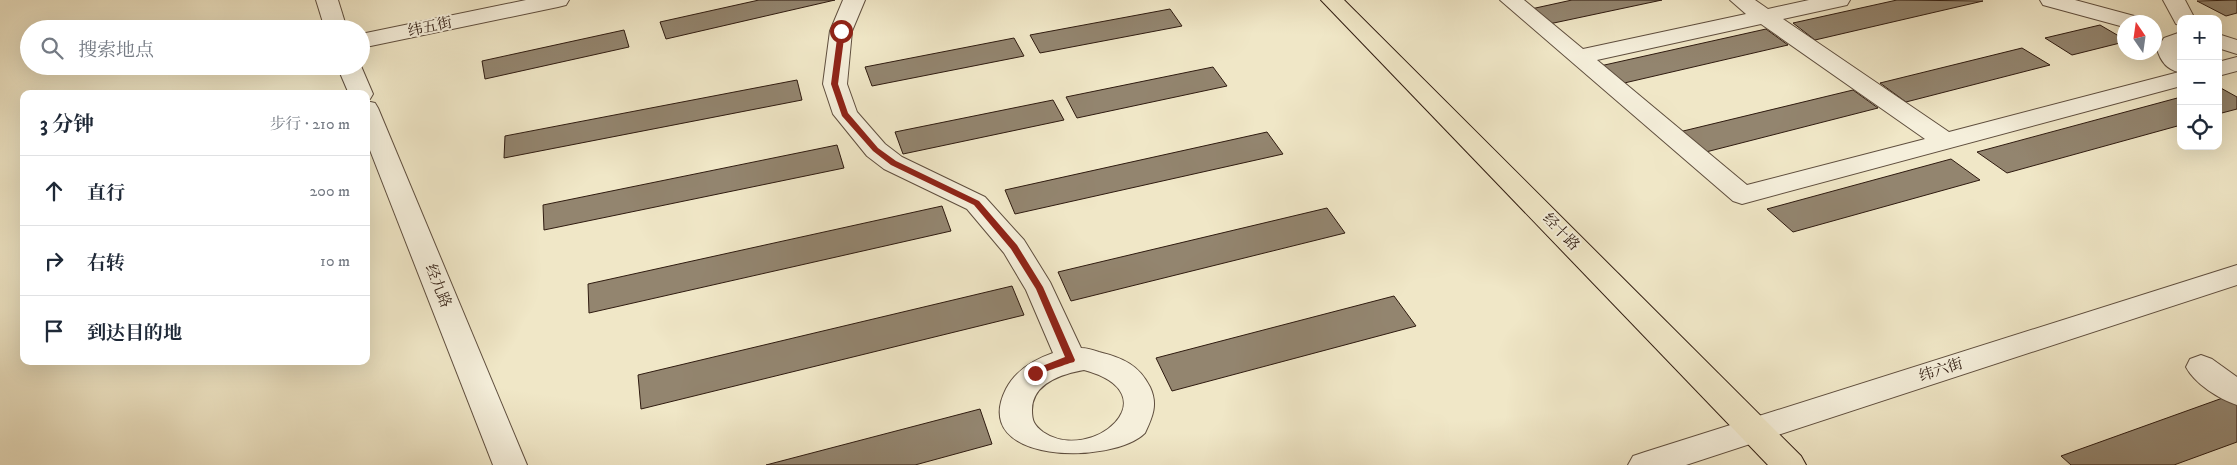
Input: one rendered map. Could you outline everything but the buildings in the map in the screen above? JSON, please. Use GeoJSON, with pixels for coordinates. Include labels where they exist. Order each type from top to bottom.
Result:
{"type":"FeatureCollection","features":[{"type":"Feature","properties":{"kind":"main road","name":"经十路"},"geometry":{"type":"LineString","coordinates":[[1332,0],[1789,465]]}},
{"type":"Feature","properties":{"kind":"street"},"geometry":{"type":"LineString","coordinates":[[327,0],[333,20]]}},
{"type":"Feature","properties":{"kind":"street","name":"纬五街"},"geometry":{"type":"LineString","coordinates":[[370,39],[558,0]]}},
{"type":"Feature","properties":{"kind":"street"},"geometry":{"type":"LineString","coordinates":[[854,0],[841,31],[835,84],[845,114],[876,150],[893,163],[976,203],[1014,247],[1035,281],[1071,360]]}},
{"type":"Feature","properties":{"kind":"street"},"geometry":{"type":"LineString","coordinates":[[1512,0],[1742,195],[2177,80]]}},
{"type":"Feature","properties":{"kind":"street"},"geometry":{"type":"LineString","coordinates":[[1742,0],[1945,141]]}},
{"type":"Feature","properties":{"kind":"street"},"geometry":{"type":"LineString","coordinates":[[1579,57],[1839,0]]}},
{"type":"Feature","properties":{"kind":"street"},"geometry":{"type":"LineString","coordinates":[[2051,0],[2117,18]]}},
{"type":"Feature","properties":{"kind":"street"},"geometry":{"type":"LineString","coordinates":[[2174,0],[2182,15]]}},
{"type":"Feature","properties":{"kind":"street"},"geometry":{"type":"LineString","coordinates":[[2162,33],[2177,38]]}},
{"type":"Feature","properties":{"kind":"street"},"geometry":{"type":"LineString","coordinates":[[2177,40],[2172,43],[2168,49],[2171,57],[2177,62]]}},
{"type":"Feature","properties":{"kind":"street"},"geometry":{"type":"LineString","coordinates":[[2222,49],[2231,64]]}},
{"type":"Feature","properties":{"kind":"street"},"geometry":{"type":"LineString","coordinates":[[354,75],[359,90]]}},
{"type":"Feature","properties":{"kind":"street","name":"经九路"},"geometry":{"type":"LineString","coordinates":[[370,118],[510,465]]}},
{"type":"Feature","properties":{"kind":"street","name":"纬六街"},"geometry":{"type":"LineString","coordinates":[[1645,465],[2237,275]]}},
{"type":"Feature","properties":{"kind":"street"},"geometry":{"type":"LineString","coordinates":[[1071,360],[1097,361],[1109,364],[1129,378],[1140,396],[1140,417],[1128,436],[1119,445],[1096,460],[1052,453],[1029,440],[1017,421],[1016,400],[1026,381],[1046,367],[1071,360]]}},
{"type":"Feature","properties":{"kind":"street"},"geometry":{"type":"LineString","coordinates":[[2201,367],[2237,393]]}},
{"type":"Feature","properties":{"kind":"route"},"geometry":{"type":"LineString","coordinates":[[841,31],[835,84],[845,114],[876,150],[893,163],[976,203],[1014,247],[1040,289],[1071,360],[1058,362],[1035,373]]}}]}
